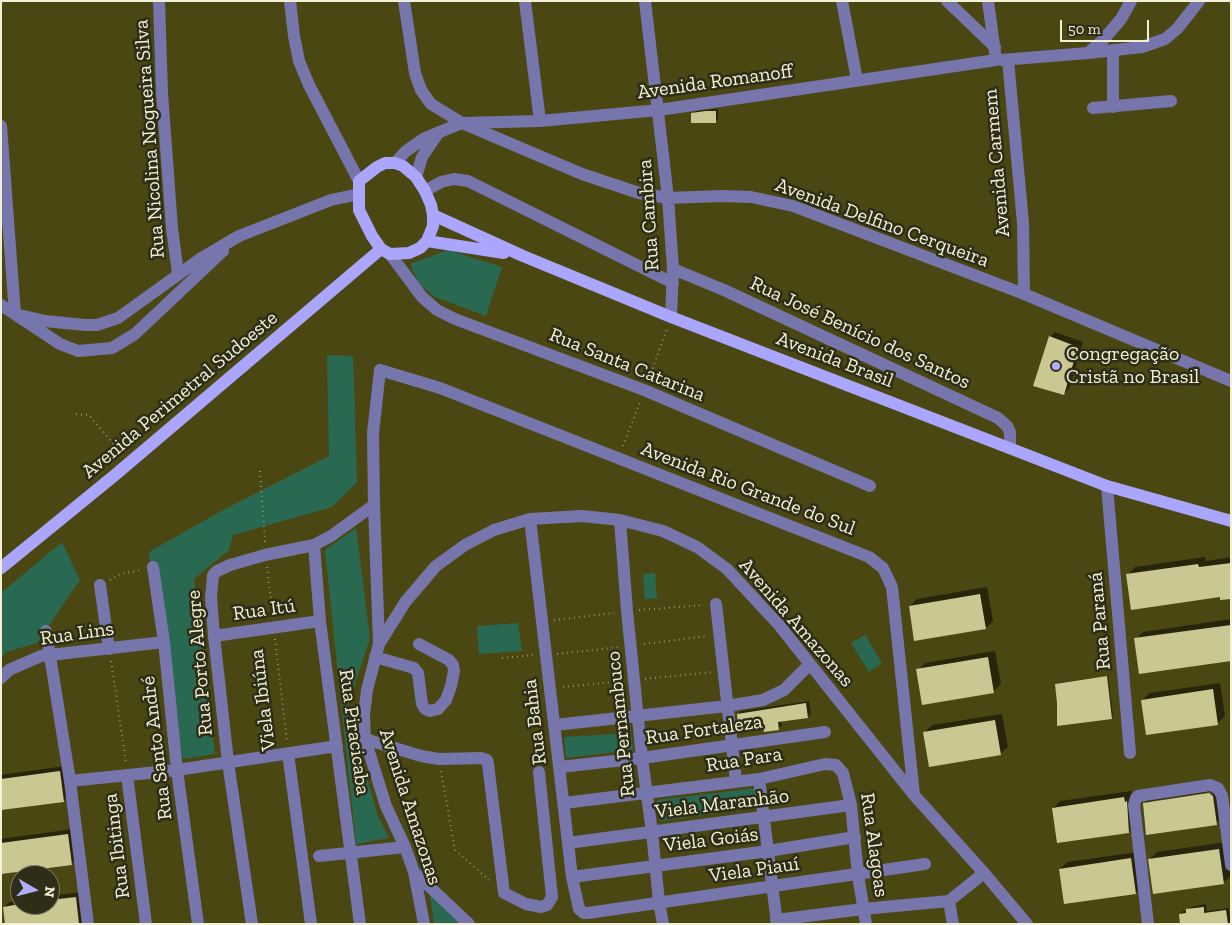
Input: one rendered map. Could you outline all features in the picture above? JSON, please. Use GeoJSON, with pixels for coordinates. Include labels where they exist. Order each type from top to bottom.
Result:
{"type":"FeatureCollection","features":[{"type":"Feature","properties":{"kind":"main road"},"geometry":{"type":"LineString","coordinates":[[385,163],[394,163],[403,166],[416,177],[425,191],[433,215],[427,242],[409,253],[386,252],[372,236],[359,210],[359,180],[376,167],[385,163]]}},
{"type":"Feature","properties":{"kind":"main road","name":"Avenida Brasil"},"geometry":{"type":"LineString","coordinates":[[433,215],[524,256],[671,317],[1106,486],[1231,521]]}},
{"type":"Feature","properties":{"kind":"main road"},"geometry":{"type":"LineString","coordinates":[[427,242],[524,256]]}},
{"type":"Feature","properties":{"kind":"main road","name":"Avenida Perimetral Sudoeste"},"geometry":{"type":"LineString","coordinates":[[1,568],[386,252]]}},
{"type":"Feature","properties":{"kind":"street","name":"Rua Nicolina Nogueira Silva"},"geometry":{"type":"LineString","coordinates":[[159,1],[165,138],[172,228],[178,274]]}},
{"type":"Feature","properties":{"kind":"street"},"geometry":{"type":"LineString","coordinates":[[290,1],[299,61],[309,85],[359,180]]}},
{"type":"Feature","properties":{"kind":"street","name":"Avenida Delfino Cerqueira"},"geometry":{"type":"LineString","coordinates":[[404,1],[415,72],[421,90],[431,104],[462,123],[591,176],[639,193],[668,198],[722,196],[751,197],[773,201],[850,227],[1024,294],[1231,381]]}},
{"type":"Feature","properties":{"kind":"street"},"geometry":{"type":"LineString","coordinates":[[525,1],[540,122]]}},
{"type":"Feature","properties":{"kind":"street","name":"Rua Cambira"},"geometry":{"type":"LineString","coordinates":[[645,1],[668,198],[673,270],[671,317]]}},
{"type":"Feature","properties":{"kind":"street"},"geometry":{"type":"LineString","coordinates":[[842,1],[857,80]]}},
{"type":"Feature","properties":{"kind":"street"},"geometry":{"type":"LineString","coordinates":[[947,1],[995,47],[1002,60]]}},
{"type":"Feature","properties":{"kind":"street"},"geometry":{"type":"LineString","coordinates":[[988,1],[995,47]]}},
{"type":"Feature","properties":{"kind":"street"},"geometry":{"type":"LineString","coordinates":[[1088,53],[1103,40],[1121,19],[1131,1]]}},
{"type":"Feature","properties":{"kind":"street","name":"Avenida Romanoff"},"geometry":{"type":"LineString","coordinates":[[394,163],[416,143],[462,123],[540,122],[659,110],[1002,60],[1142,47],[1165,39],[1177,29],[1199,1]]}},
{"type":"Feature","properties":{"kind":"street"},"geometry":{"type":"LineString","coordinates":[[1113,51],[1113,107]]}},
{"type":"Feature","properties":{"kind":"street","name":"Avenida Carmem"},"geometry":{"type":"LineString","coordinates":[[1002,60],[1023,223],[1024,294]]}},
{"type":"Feature","properties":{"kind":"street"},"geometry":{"type":"LineString","coordinates":[[1093,108],[1171,102]]}},
{"type":"Feature","properties":{"kind":"street"},"geometry":{"type":"LineString","coordinates":[[1,126],[15,314]]}},
{"type":"Feature","properties":{"kind":"street"},"geometry":{"type":"LineString","coordinates":[[416,177],[422,157],[438,132]]}},
{"type":"Feature","properties":{"kind":"street"},"geometry":{"type":"LineString","coordinates":[[425,191],[441,182],[454,179],[468,180],[673,283]]}},
{"type":"Feature","properties":{"kind":"street"},"geometry":{"type":"LineString","coordinates":[[15,314],[60,322],[97,325],[118,318],[178,274],[239,236],[331,200],[359,194]]}},
{"type":"Feature","properties":{"kind":"street"},"geometry":{"type":"LineString","coordinates":[[1,305],[45,336],[78,351],[112,348],[135,334],[239,236]]}},
{"type":"Feature","properties":{"kind":"street","name":"Rua Santa Catarina"},"geometry":{"type":"LineString","coordinates":[[386,252],[422,297],[437,310],[454,319],[644,390],[870,486]]}},
{"type":"Feature","properties":{"kind":"street","name":"Rua José Benício dos Santos"},"geometry":{"type":"LineString","coordinates":[[673,270],[724,290],[998,418],[1007,426],[1010,432],[1010,448]]}},
{"type":"Feature","properties":{"kind":"street","name":"Avenida Amazonas"},"geometry":{"type":"LineString","coordinates":[[379,644],[373,433],[380,370]]}},
{"type":"Feature","properties":{"kind":"street","name":"Avenida Rio Grande do Sul"},"geometry":{"type":"LineString","coordinates":[[380,370],[440,388],[869,557],[883,568],[892,587],[914,795]]}},
{"type":"Feature","properties":{"kind":"street","name":"Rua Paraná"},"geometry":{"type":"LineString","coordinates":[[1106,486],[1130,753]]}},
{"type":"Feature","properties":{"kind":"street","name":"Rua Porto Alegre"},"geometry":{"type":"LineString","coordinates":[[252,924],[228,762],[214,636],[211,597],[213,575],[230,565],[265,555],[314,545],[337,532],[374,505]]}},
{"type":"Feature","properties":{"kind":"street","name":"Avenida Amazonas"},"geometry":{"type":"LineString","coordinates":[[424,924],[414,872],[386,806],[365,739],[364,715],[367,690],[379,644],[406,601],[436,566],[465,545],[494,530],[530,520],[582,516],[620,520],[663,531],[697,548],[727,569],[779,625],[914,795],[1027,924]]}},
{"type":"Feature","properties":{"kind":"street","name":"Rua Bahia"},"geometry":{"type":"LineString","coordinates":[[530,520],[572,877],[578,907],[588,913]]}},
{"type":"Feature","properties":{"kind":"street","name":"Rua Pernambuco"},"geometry":{"type":"LineString","coordinates":[[620,520],[642,758],[652,832],[658,902],[663,924]]}},
{"type":"Feature","properties":{"kind":"street","name":"Rua Piracicaba"},"geometry":{"type":"LineString","coordinates":[[314,545],[320,621],[360,924]]}},
{"type":"Feature","properties":{"kind":"street","name":"Rua Santo André"},"geometry":{"type":"LineString","coordinates":[[153,567],[164,642],[198,924]]}},
{"type":"Feature","properties":{"kind":"street"},"geometry":{"type":"LineString","coordinates":[[100,585],[109,649]]}},
{"type":"Feature","properties":{"kind":"street"},"geometry":{"type":"LineString","coordinates":[[716,604],[736,781]]}},
{"type":"Feature","properties":{"kind":"street","name":"Rua Itú"},"geometry":{"type":"LineString","coordinates":[[214,636],[320,621]]}},
{"type":"Feature","properties":{"kind":"street"},"geometry":{"type":"LineString","coordinates":[[46,631],[70,781],[88,924]]}},
{"type":"Feature","properties":{"kind":"street","name":"Rua Lins"},"geometry":{"type":"LineString","coordinates":[[1,678],[9,670],[41,656],[164,642]]}},
{"type":"Feature","properties":{"kind":"street"},"geometry":{"type":"LineString","coordinates":[[375,657],[414,668],[418,673],[422,704],[425,709],[430,711],[438,709],[446,700],[451,686],[454,671],[453,665],[449,660],[419,644]]}},
{"type":"Feature","properties":{"kind":"street"},"geometry":{"type":"LineString","coordinates":[[555,725],[727,706],[773,696],[784,690],[810,664]]}},
{"type":"Feature","properties":{"kind":"street","name":"Rua Fortaleza"},"geometry":{"type":"LineString","coordinates":[[560,767],[642,758],[824,732]]}},
{"type":"Feature","properties":{"kind":"street"},"geometry":{"type":"LineString","coordinates":[[365,739],[421,756],[439,759],[481,758],[487,760],[504,893],[526,904],[541,907],[546,905],[552,897],[539,772]]}},
{"type":"Feature","properties":{"kind":"street"},"geometry":{"type":"LineString","coordinates":[[70,781],[178,770],[337,746]]}},
{"type":"Feature","properties":{"kind":"street","name":"Viela Ibiúna"},"geometry":{"type":"LineString","coordinates":[[288,753],[311,924]]}},
{"type":"Feature","properties":{"kind":"street","name":"Rua Para"},"geometry":{"type":"LineString","coordinates":[[564,803],[759,778],[826,764],[836,765],[843,772]]}},
{"type":"Feature","properties":{"kind":"street","name":"Rua Alagoas"},"geometry":{"type":"LineString","coordinates":[[843,772],[851,805],[858,874],[866,924]]}},
{"type":"Feature","properties":{"kind":"street","name":"Rua Ibitinga"},"geometry":{"type":"LineString","coordinates":[[127,775],[146,924]]}},
{"type":"Feature","properties":{"kind":"street"},"geometry":{"type":"LineString","coordinates":[[759,778],[776,922],[864,909],[949,901],[984,873]]}},
{"type":"Feature","properties":{"kind":"street"},"geometry":{"type":"LineString","coordinates":[[1148,924],[1134,805],[1138,796],[1205,786],[1218,788],[1222,796],[1231,865]]}},
{"type":"Feature","properties":{"kind":"street","name":"Viela Maranhão"},"geometry":{"type":"LineString","coordinates":[[568,843],[851,805]]}},
{"type":"Feature","properties":{"kind":"street","name":"Viela Goiás"},"geometry":{"type":"LineString","coordinates":[[572,877],[768,851],[855,837]]}},
{"type":"Feature","properties":{"kind":"street"},"geometry":{"type":"LineString","coordinates":[[319,856],[405,847]]}},
{"type":"Feature","properties":{"kind":"street","name":"Viela Piauí"},"geometry":{"type":"LineString","coordinates":[[588,913],[925,864]]}},
{"type":"Feature","properties":{"kind":"street"},"geometry":{"type":"LineString","coordinates":[[414,872],[469,924]]}},
{"type":"Feature","properties":{"kind":"street"},"geometry":{"type":"LineString","coordinates":[[949,901],[953,924]]}},
{"type":"Feature","properties":{"kind":"path"},"geometry":{"type":"LineString","coordinates":[[76,414],[89,415],[125,456]]}},
{"type":"Feature","properties":{"kind":"path","name":"Viela Ibiúna"},"geometry":{"type":"LineString","coordinates":[[260,471],[265,555],[288,753]]}},
{"type":"Feature","properties":{"kind":"path"},"geometry":{"type":"LineString","coordinates":[[100,585],[120,574],[153,567]]}},
{"type":"Feature","properties":{"kind":"path"},"geometry":{"type":"LineString","coordinates":[[502,658],[547,655],[719,635]]}},
{"type":"Feature","properties":{"kind":"path","name":"Rua Ibitinga"},"geometry":{"type":"LineString","coordinates":[[109,649],[127,775]]}},
{"type":"Feature","properties":{"kind":"path"},"geometry":{"type":"LineString","coordinates":[[439,759],[454,850],[504,893]]}},
{"type":"Feature","properties":{"kind":"green space"},"geometry":{"type":"Polygon","coordinates":[[[448,250],[502,267],[486,316],[435,297],[419,284],[410,264],[448,250]]]}},
{"type":"Feature","properties":{"kind":"green space"},"geometry":{"type":"Polygon","coordinates":[[[327,355],[353,356],[357,482],[332,507],[233,535],[229,550],[194,579],[215,754],[183,759],[149,552],[223,510],[329,456],[327,355]]]}},
{"type":"Feature","properties":{"kind":"green space"},"geometry":{"type":"Polygon","coordinates":[[[356,528],[370,638],[347,708],[378,816],[389,838],[356,844],[325,550],[356,528]]]}},
{"type":"Feature","properties":{"kind":"green space"},"geometry":{"type":"Polygon","coordinates":[[[62,542],[80,580],[37,643],[6,652],[1,658],[1,593],[62,542]]]}},
{"type":"Feature","properties":{"kind":"green space"},"geometry":{"type":"Polygon","coordinates":[[[655,573],[657,598],[645,599],[643,574],[655,573]]]}},
{"type":"Feature","properties":{"kind":"green space"},"geometry":{"type":"Polygon","coordinates":[[[518,623],[522,651],[479,654],[477,626],[518,623]]]}},
{"type":"Feature","properties":{"kind":"green space"},"geometry":{"type":"Polygon","coordinates":[[[865,635],[882,663],[869,672],[851,643],[865,635]]]}},
{"type":"Feature","properties":{"kind":"green space"},"geometry":{"type":"Polygon","coordinates":[[[631,733],[633,750],[566,758],[564,737],[631,733]]]}},
{"type":"Feature","properties":{"kind":"green space"},"geometry":{"type":"Polygon","coordinates":[[[757,788],[758,807],[660,821],[657,800],[757,788]]]}},
{"type":"Feature","properties":{"kind":"green space"},"geometry":{"type":"Polygon","coordinates":[[[430,894],[470,924],[434,924],[430,894]]]}},
{"type":"Feature","properties":{"kind":"building"},"geometry":{"type":"Polygon","coordinates":[[[716,111],[716,123],[691,123],[691,113],[716,111]]]}},
{"type":"Feature","properties":{"kind":"building","name":"Congregação Cristã no Brasil"},"geometry":{"type":"Polygon","coordinates":[[[1049,336],[1078,347],[1064,395],[1033,386],[1049,336]]]}},
{"type":"Feature","properties":{"kind":"building"},"geometry":{"type":"Polygon","coordinates":[[[1231,563],[1231,599],[1220,600],[1220,597],[1131,610],[1126,574],[1198,564],[1199,567],[1231,563]]]}},
{"type":"Feature","properties":{"kind":"building"},"geometry":{"type":"Polygon","coordinates":[[[980,594],[986,629],[914,641],[909,606],[980,594]]]}},
{"type":"Feature","properties":{"kind":"building"},"geometry":{"type":"Polygon","coordinates":[[[1231,625],[1231,661],[1139,674],[1134,638],[1231,625]]]}},
{"type":"Feature","properties":{"kind":"building"},"geometry":{"type":"Polygon","coordinates":[[[988,657],[994,693],[922,705],[916,669],[988,657]]]}},
{"type":"Feature","properties":{"kind":"building"},"geometry":{"type":"Polygon","coordinates":[[[1107,676],[1112,719],[1057,726],[1055,684],[1107,676]]]}},
{"type":"Feature","properties":{"kind":"building"},"geometry":{"type":"Polygon","coordinates":[[[1213,689],[1218,725],[1146,735],[1141,700],[1213,689]]]}},
{"type":"Feature","properties":{"kind":"building"},"geometry":{"type":"Polygon","coordinates":[[[806,703],[808,718],[778,722],[779,730],[764,732],[763,725],[738,729],[737,714],[806,703]]]}},
{"type":"Feature","properties":{"kind":"building"},"geometry":{"type":"Polygon","coordinates":[[[995,720],[1001,755],[929,767],[923,732],[995,720]]]}},
{"type":"Feature","properties":{"kind":"building"},"geometry":{"type":"Polygon","coordinates":[[[60,771],[64,802],[1,810],[1,779],[60,771]]]}},
{"type":"Feature","properties":{"kind":"building"},"geometry":{"type":"Polygon","coordinates":[[[1209,793],[1213,796],[1217,825],[1146,835],[1143,803],[1209,793]]]}},
{"type":"Feature","properties":{"kind":"building"},"geometry":{"type":"Polygon","coordinates":[[[1124,797],[1125,802],[1127,801],[1129,833],[1057,843],[1052,808],[1124,797]]]}},
{"type":"Feature","properties":{"kind":"building"},"geometry":{"type":"Polygon","coordinates":[[[68,834],[72,865],[60,867],[60,865],[10,865],[10,873],[1,874],[1,843],[68,834]]]}},
{"type":"Feature","properties":{"kind":"building"},"geometry":{"type":"Polygon","coordinates":[[[1219,849],[1224,884],[1153,894],[1148,859],[1219,849]]]}},
{"type":"Feature","properties":{"kind":"building"},"geometry":{"type":"Polygon","coordinates":[[[1131,858],[1136,894],[1064,904],[1059,869],[1131,858]]]}},
{"type":"Feature","properties":{"kind":"building"},"geometry":{"type":"Polygon","coordinates":[[[76,897],[79,924],[5,924],[3,907],[10,906],[10,915],[60,915],[60,899],[76,897]]]}},
{"type":"Feature","properties":{"kind":"building"},"geometry":{"type":"Polygon","coordinates":[[[1204,907],[1204,913],[1226,910],[1228,924],[1180,924],[1179,914],[1186,913],[1186,909],[1204,907]]]}},
{"type":"Feature","properties":{"kind":"place","name":"Congregação Cristã no Brasil"},"geometry":{"type":"Point","coordinates":[1056,366]}}]}
